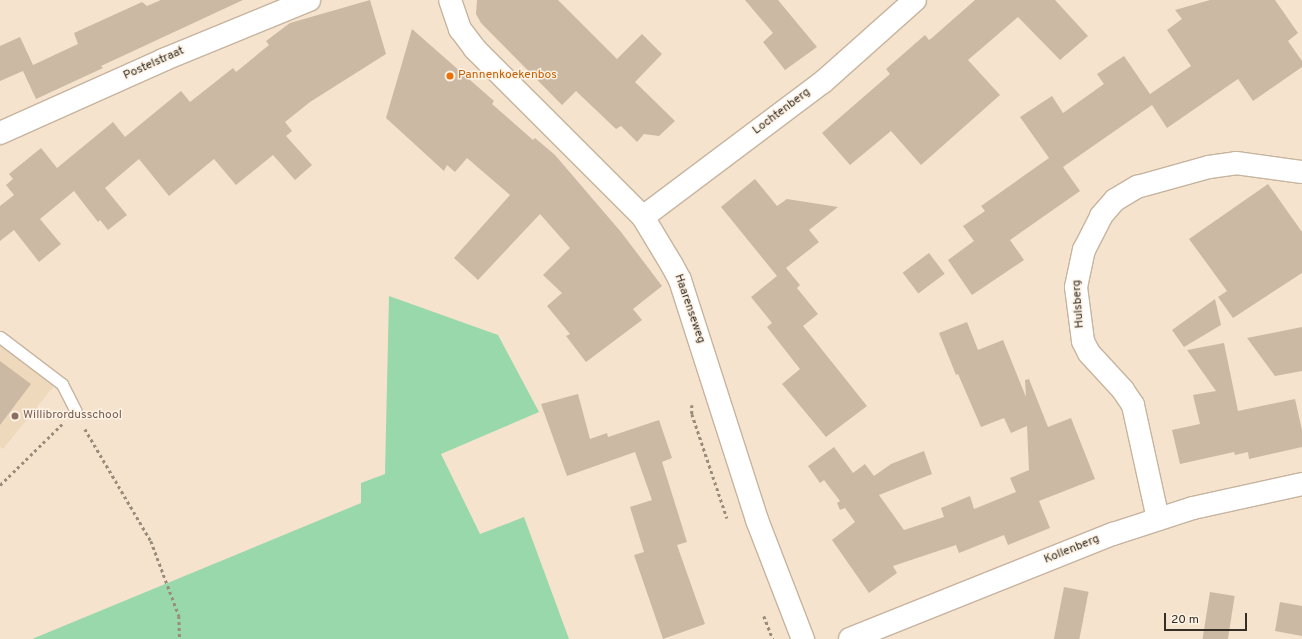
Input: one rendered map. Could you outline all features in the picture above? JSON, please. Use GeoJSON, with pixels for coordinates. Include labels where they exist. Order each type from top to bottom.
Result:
{"type":"FeatureCollection","features":[{"type":"Feature","properties":{"kind":"street","name":"Postelstraat"},"geometry":{"type":"LineString","coordinates":[[0,133],[163,60],[309,0]]}},
{"type":"Feature","properties":{"kind":"street","name":"Haarenseweg"},"geometry":{"type":"LineString","coordinates":[[450,0],[460,29],[475,49],[644,217],[680,280],[757,520],[803,639]]}},
{"type":"Feature","properties":{"kind":"street","name":"Lochtenberg"},"geometry":{"type":"LineString","coordinates":[[644,217],[823,82],[915,0]]}},
{"type":"Feature","properties":{"kind":"street","name":"Hulsberg"},"geometry":{"type":"LineString","coordinates":[[1158,519],[1133,405],[1123,390],[1089,353],[1083,342],[1076,287],[1084,250],[1101,216],[1115,200],[1137,187],[1209,167],[1236,163],[1302,172]]}},
{"type":"Feature","properties":{"kind":"street","name":"Kollenberg"},"geometry":{"type":"LineString","coordinates":[[850,639],[1113,534],[1193,508],[1302,484]]}},
{"type":"Feature","properties":{"kind":"lane"},"geometry":{"type":"LineString","coordinates":[[0,337],[62,384],[76,411]]}},
{"type":"Feature","properties":{"kind":"path"},"geometry":{"type":"LineString","coordinates":[[0,485],[76,411],[97,452],[152,541],[179,616],[180,639]]}},
{"type":"Feature","properties":{"kind":"shaded area","name":"Willibrordusschool"},"geometry":{"type":"Polygon","coordinates":[[[0,344],[54,386],[3,449],[0,447],[0,344]]]}},
{"type":"Feature","properties":{"kind":"green space"},"geometry":{"type":"Polygon","coordinates":[[[389,296],[498,335],[539,412],[441,454],[480,534],[524,517],[569,639],[32,639],[361,503],[361,483],[385,474],[389,296]]]}},
{"type":"Feature","properties":{"kind":"building"},"geometry":{"type":"Polygon","coordinates":[[[161,0],[243,0],[101,66],[103,68],[36,99],[23,71],[0,81],[0,46],[20,37],[33,65],[78,44],[74,33],[142,2],[147,6],[161,0]]]}},
{"type":"Feature","properties":{"kind":"building"},"geometry":{"type":"Polygon","coordinates":[[[370,0],[386,54],[310,102],[285,122],[292,131],[286,136],[312,165],[295,180],[273,155],[236,185],[214,159],[169,196],[139,159],[105,188],[127,215],[108,230],[100,220],[98,222],[74,191],[40,219],[61,244],[39,262],[14,230],[0,241],[0,206],[14,195],[6,185],[13,179],[9,174],[41,148],[57,168],[113,122],[125,137],[181,91],[190,102],[233,68],[236,72],[269,45],[266,41],[290,23],[370,0]]]}},
{"type":"Feature","properties":{"kind":"building"},"geometry":{"type":"Polygon","coordinates":[[[477,0],[558,0],[617,59],[642,34],[662,54],[635,82],[675,121],[659,136],[644,134],[637,142],[621,126],[616,129],[576,91],[562,105],[481,23],[476,14],[477,0]]]}},
{"type":"Feature","properties":{"kind":"building"},"geometry":{"type":"Polygon","coordinates":[[[745,0],[778,0],[817,47],[785,70],[763,42],[773,33],[745,0]]]}},
{"type":"Feature","properties":{"kind":"building"},"geometry":{"type":"Polygon","coordinates":[[[975,0],[1055,0],[1088,36],[1060,60],[1018,17],[968,60],[1000,95],[921,165],[891,131],[850,165],[822,133],[890,74],[886,69],[925,35],[929,40],[975,0]]]}},
{"type":"Feature","properties":{"kind":"building"},"geometry":{"type":"Polygon","coordinates":[[[1210,0],[1275,0],[1298,33],[1288,41],[1302,61],[1302,67],[1253,101],[1238,79],[1167,128],[1152,105],[1063,167],[1080,191],[1010,240],[1024,260],[972,295],[948,260],[974,241],[963,226],[985,211],[981,206],[1049,158],[1020,117],[1052,96],[1063,113],[1104,84],[1097,74],[1124,56],[1150,94],[1191,66],[1167,30],[1182,19],[1175,10],[1210,0]]]}},
{"type":"Feature","properties":{"kind":"building"},"geometry":{"type":"Polygon","coordinates":[[[412,29],[494,101],[492,104],[533,140],[535,138],[555,155],[621,232],[662,286],[633,309],[642,320],[586,362],[566,336],[570,334],[547,306],[562,293],[543,275],[570,248],[540,214],[478,280],[454,258],[510,195],[467,158],[455,172],[447,165],[444,171],[386,118],[412,29]]]}},
{"type":"Feature","properties":{"kind":"building"},"geometry":{"type":"Polygon","coordinates":[[[755,179],[777,206],[787,199],[838,207],[809,230],[819,242],[786,268],[800,285],[797,288],[818,314],[803,326],[867,406],[826,437],[782,384],[800,369],[767,327],[772,323],[751,297],[777,276],[721,207],[755,179]]]}},
{"type":"Feature","properties":{"kind":"building"},"geometry":{"type":"Polygon","coordinates":[[[1268,184],[1302,232],[1302,273],[1233,318],[1218,297],[1227,291],[1189,239],[1268,184]]]}},
{"type":"Feature","properties":{"kind":"building"},"geometry":{"type":"Polygon","coordinates":[[[929,253],[945,274],[918,294],[903,273],[929,253]]]}},
{"type":"Feature","properties":{"kind":"building"},"geometry":{"type":"Polygon","coordinates":[[[1215,299],[1221,325],[1184,347],[1172,330],[1215,299]]]}},
{"type":"Feature","properties":{"kind":"building"},"geometry":{"type":"Polygon","coordinates":[[[967,322],[978,350],[1003,340],[1026,397],[1025,380],[1029,379],[1048,427],[1071,418],[1095,479],[1039,501],[1050,528],[1008,545],[1004,535],[959,553],[956,545],[893,566],[897,573],[869,593],[832,540],[855,522],[845,508],[840,510],[837,503],[840,501],[824,480],[820,483],[808,466],[834,447],[853,473],[865,464],[874,476],[891,464],[924,451],[932,474],[879,495],[904,530],[944,517],[941,508],[970,496],[974,509],[1016,492],[1010,478],[1029,470],[1027,426],[1011,433],[1004,418],[981,427],[958,374],[956,375],[939,333],[967,322]]]}},
{"type":"Feature","properties":{"kind":"building"},"geometry":{"type":"Polygon","coordinates":[[[1302,327],[1302,371],[1275,376],[1247,338],[1302,327]]]}},
{"type":"Feature","properties":{"kind":"building"},"geometry":{"type":"Polygon","coordinates":[[[1224,343],[1238,411],[1295,399],[1302,430],[1302,447],[1249,459],[1248,452],[1235,455],[1234,452],[1180,464],[1172,430],[1200,424],[1193,395],[1216,391],[1187,350],[1224,343]]]}},
{"type":"Feature","properties":{"kind":"building"},"geometry":{"type":"Polygon","coordinates":[[[0,361],[31,384],[0,425],[0,361]]]}},
{"type":"Feature","properties":{"kind":"building"},"geometry":{"type":"Polygon","coordinates":[[[578,394],[590,439],[607,433],[608,437],[659,420],[672,458],[662,462],[687,542],[677,545],[705,624],[663,639],[634,555],[644,552],[630,507],[652,500],[635,452],[567,476],[541,404],[578,394]]]}},
{"type":"Feature","properties":{"kind":"building"},"geometry":{"type":"Polygon","coordinates":[[[1064,587],[1089,592],[1079,639],[1054,639],[1064,587]]]}},
{"type":"Feature","properties":{"kind":"building"},"geometry":{"type":"Polygon","coordinates":[[[1210,592],[1235,596],[1228,639],[1203,639],[1210,592]]]}},
{"type":"Feature","properties":{"kind":"building"},"geometry":{"type":"Polygon","coordinates":[[[1280,602],[1302,606],[1302,636],[1275,631],[1280,602]]]}},
{"type":"Feature","properties":{"kind":"place","name":"Pannenkoekenbos"},"geometry":{"type":"Point","coordinates":[450,76]}},
{"type":"Feature","properties":{"kind":"place","name":"Willibrordusschool"},"geometry":{"type":"Point","coordinates":[15,416]}}]}
